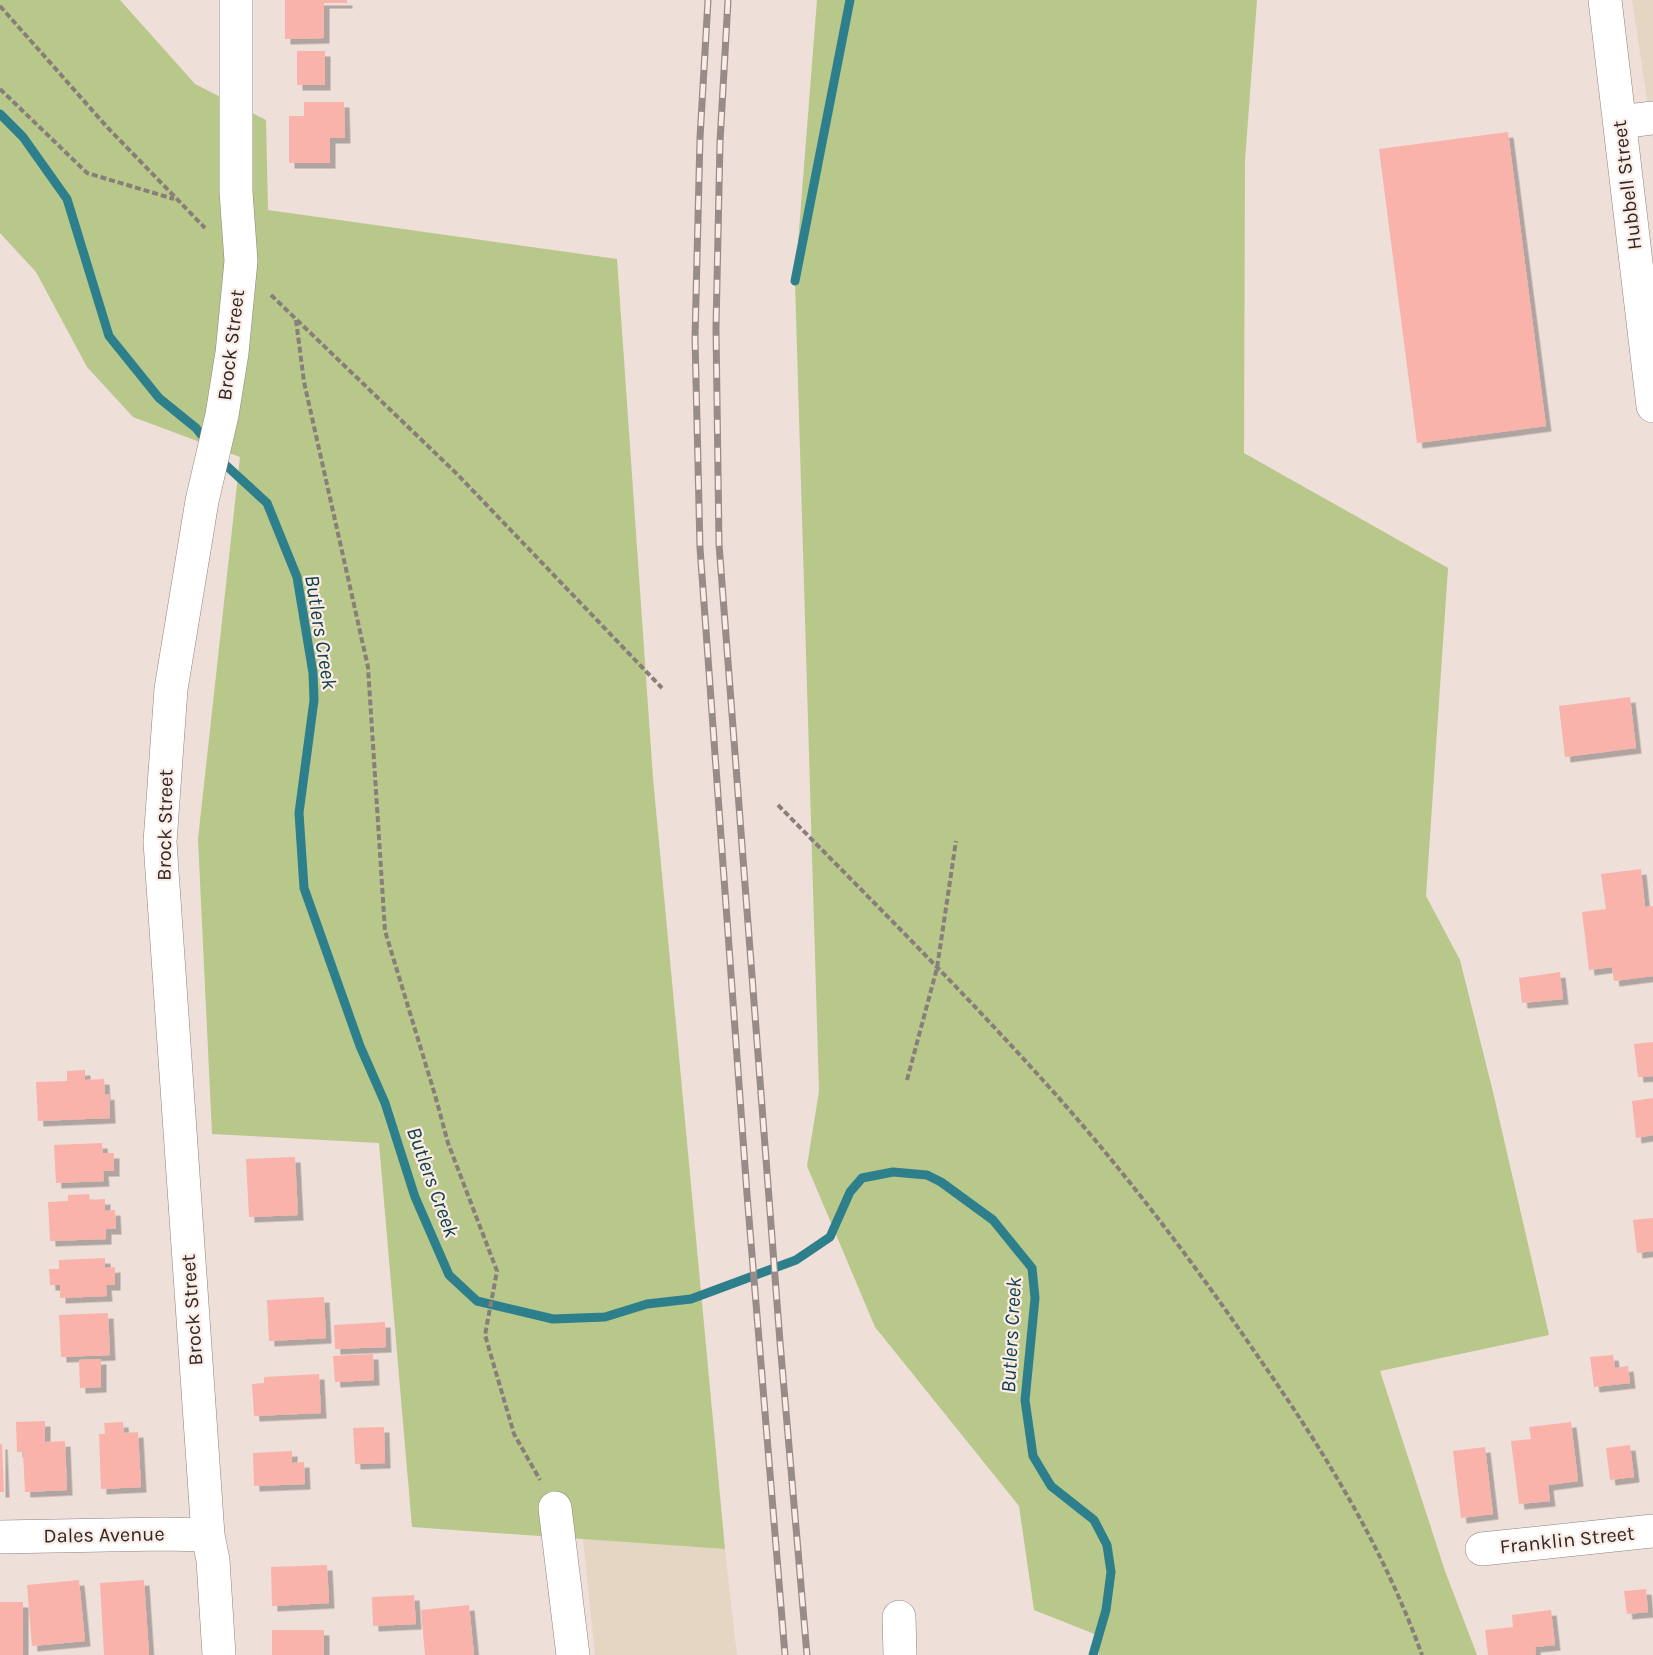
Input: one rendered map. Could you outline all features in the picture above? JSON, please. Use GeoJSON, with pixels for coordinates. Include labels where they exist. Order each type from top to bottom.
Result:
{"type":"FeatureCollection","features":[{"type":"Feature","properties":{"kind":"street","name":"Brock Street"},"geometry":{"type":"LineString","coordinates":[[219,1655],[213,1560],[208,1535],[160,842],[171,689],[202,501],[222,415],[232,353],[241,261],[236,192],[236,0]]}},
{"type":"Feature","properties":{"kind":"street","name":"Hubbell Street"},"geometry":{"type":"LineString","coordinates":[[1605,0],[1653,406]]}},
{"type":"Feature","properties":{"kind":"street"},"geometry":{"type":"LineString","coordinates":[[1620,122],[1653,118]]}},
{"type":"Feature","properties":{"kind":"street"},"geometry":{"type":"LineString","coordinates":[[555,1508],[573,1655]]}},
{"type":"Feature","properties":{"kind":"street","name":"Franklin Street"},"geometry":{"type":"LineString","coordinates":[[1482,1549],[1653,1531]]}},
{"type":"Feature","properties":{"kind":"street","name":"Dales Avenue"},"geometry":{"type":"LineString","coordinates":[[0,1537],[164,1533],[208,1535]]}},
{"type":"Feature","properties":{"kind":"street"},"geometry":{"type":"LineString","coordinates":[[899,1617],[900,1655]]}},
{"type":"Feature","properties":{"kind":"path"},"geometry":{"type":"LineString","coordinates":[[0,6],[107,127],[175,199],[241,261],[296,320],[457,474],[662,688]]}},
{"type":"Feature","properties":{"kind":"path"},"geometry":{"type":"LineString","coordinates":[[0,89],[87,173],[175,199]]}},
{"type":"Feature","properties":{"kind":"path"},"geometry":{"type":"LineString","coordinates":[[296,320],[303,382],[368,667],[385,931],[448,1143],[497,1271],[485,1335],[514,1434],[555,1508]]}},
{"type":"Feature","properties":{"kind":"path"},"geometry":{"type":"LineString","coordinates":[[778,805],[1041,1077],[1114,1162],[1183,1250],[1306,1426],[1366,1527],[1407,1612],[1422,1655]]}},
{"type":"Feature","properties":{"kind":"path"},"geometry":{"type":"LineString","coordinates":[[907,1080],[937,968],[956,841]]}},
{"type":"Feature","properties":{"kind":"shaded area"},"geometry":{"type":"Polygon","coordinates":[[[1632,0],[1653,0],[1653,139],[1632,0]]]}},
{"type":"Feature","properties":{"kind":"shaded area"},"geometry":{"type":"Polygon","coordinates":[[[583,1539],[725,1549],[737,1655],[595,1655],[583,1539]]]}},
{"type":"Feature","properties":{"kind":"green space"},"geometry":{"type":"Polygon","coordinates":[[[0,0],[120,0],[195,84],[266,120],[268,210],[617,259],[653,778],[725,1549],[412,1527],[379,1143],[212,1134],[198,839],[240,457],[133,417],[87,367],[36,272],[0,233],[0,0]]]}},
{"type":"Feature","properties":{"kind":"green space"},"geometry":{"type":"Polygon","coordinates":[[[817,0],[1257,0],[1245,160],[1244,453],[1448,568],[1426,896],[1460,960],[1549,1335],[1380,1371],[1445,1571],[1477,1655],[1099,1655],[1097,1635],[1034,1610],[1019,1506],[875,1327],[807,1166],[819,1091],[795,281],[817,0]]]}},
{"type":"Feature","properties":{"kind":"building"},"geometry":{"type":"Polygon","coordinates":[[[285,0],[347,0],[347,3],[324,3],[324,38],[285,39],[285,0]]]}},
{"type":"Feature","properties":{"kind":"building"},"geometry":{"type":"Polygon","coordinates":[[[297,51],[325,51],[325,85],[297,85],[297,51]]]}},
{"type":"Feature","properties":{"kind":"building"},"geometry":{"type":"Polygon","coordinates":[[[304,102],[344,102],[345,138],[330,138],[330,163],[289,163],[289,116],[304,116],[304,102]]]}},
{"type":"Feature","properties":{"kind":"building"},"geometry":{"type":"Polygon","coordinates":[[[1508,132],[1546,426],[1417,443],[1379,149],[1508,132]]]}},
{"type":"Feature","properties":{"kind":"building"},"geometry":{"type":"Polygon","coordinates":[[[1630,697],[1636,748],[1565,757],[1559,706],[1630,697]]]}},
{"type":"Feature","properties":{"kind":"building"},"geometry":{"type":"Polygon","coordinates":[[[1641,869],[1645,907],[1653,906],[1653,976],[1614,981],[1612,967],[1589,970],[1582,912],[1606,909],[1601,874],[1641,869]]]}},
{"type":"Feature","properties":{"kind":"building"},"geometry":{"type":"Polygon","coordinates":[[[1560,972],[1563,999],[1522,1003],[1519,978],[1560,972]]]}},
{"type":"Feature","properties":{"kind":"building"},"geometry":{"type":"Polygon","coordinates":[[[1653,1042],[1653,1076],[1638,1077],[1634,1044],[1653,1042]]]}},
{"type":"Feature","properties":{"kind":"building"},"geometry":{"type":"Polygon","coordinates":[[[85,1070],[85,1080],[104,1079],[105,1095],[109,1094],[110,1118],[38,1121],[36,1082],[67,1081],[67,1071],[85,1070]]]}},
{"type":"Feature","properties":{"kind":"building"},"geometry":{"type":"Polygon","coordinates":[[[1653,1098],[1653,1135],[1636,1138],[1632,1101],[1653,1098]]]}},
{"type":"Feature","properties":{"kind":"building"},"geometry":{"type":"Polygon","coordinates":[[[102,1143],[103,1153],[114,1153],[114,1171],[103,1171],[104,1181],[56,1183],[54,1145],[102,1143]]]}},
{"type":"Feature","properties":{"kind":"building"},"geometry":{"type":"Polygon","coordinates":[[[295,1157],[298,1215],[249,1217],[246,1159],[295,1157]]]}},
{"type":"Feature","properties":{"kind":"building"},"geometry":{"type":"Polygon","coordinates":[[[89,1194],[90,1200],[105,1199],[105,1211],[115,1210],[116,1229],[106,1229],[106,1239],[50,1241],[48,1202],[68,1201],[68,1195],[89,1194]]]}},
{"type":"Feature","properties":{"kind":"building"},"geometry":{"type":"Polygon","coordinates":[[[1653,1218],[1653,1251],[1637,1253],[1633,1220],[1653,1218]]]}},
{"type":"Feature","properties":{"kind":"building"},"geometry":{"type":"Polygon","coordinates":[[[105,1258],[105,1268],[115,1267],[115,1285],[106,1285],[107,1296],[60,1298],[60,1285],[50,1285],[49,1269],[59,1269],[59,1260],[105,1258]]]}},
{"type":"Feature","properties":{"kind":"building"},"geometry":{"type":"Polygon","coordinates":[[[324,1297],[326,1338],[269,1341],[267,1300],[324,1297]]]}},
{"type":"Feature","properties":{"kind":"building"},"geometry":{"type":"Polygon","coordinates":[[[108,1313],[110,1355],[61,1357],[59,1315],[108,1313]]]}},
{"type":"Feature","properties":{"kind":"building"},"geometry":{"type":"Polygon","coordinates":[[[385,1322],[386,1347],[335,1349],[334,1325],[385,1322]]]}},
{"type":"Feature","properties":{"kind":"building"},"geometry":{"type":"Polygon","coordinates":[[[373,1354],[374,1380],[335,1382],[333,1356],[373,1354]]]}},
{"type":"Feature","properties":{"kind":"building"},"geometry":{"type":"Polygon","coordinates":[[[1613,1355],[1615,1368],[1628,1366],[1630,1383],[1594,1387],[1590,1357],[1613,1355]]]}},
{"type":"Feature","properties":{"kind":"building"},"geometry":{"type":"Polygon","coordinates":[[[101,1359],[101,1387],[80,1388],[79,1360],[101,1359]]]}},
{"type":"Feature","properties":{"kind":"building"},"geometry":{"type":"Polygon","coordinates":[[[319,1374],[321,1413],[254,1416],[252,1384],[264,1383],[264,1377],[319,1374]]]}},
{"type":"Feature","properties":{"kind":"building"},"geometry":{"type":"Polygon","coordinates":[[[45,1421],[45,1442],[65,1441],[67,1490],[25,1492],[23,1452],[17,1452],[16,1422],[45,1421]]]}},
{"type":"Feature","properties":{"kind":"building"},"geometry":{"type":"Polygon","coordinates":[[[123,1422],[124,1433],[138,1432],[141,1487],[101,1489],[99,1434],[105,1434],[104,1423],[123,1422]]]}},
{"type":"Feature","properties":{"kind":"building"},"geometry":{"type":"Polygon","coordinates":[[[1571,1422],[1578,1481],[1548,1485],[1550,1501],[1519,1504],[1511,1441],[1531,1439],[1529,1427],[1571,1422]]]}},
{"type":"Feature","properties":{"kind":"building"},"geometry":{"type":"Polygon","coordinates":[[[384,1427],[385,1463],[355,1464],[353,1428],[384,1427]]]}},
{"type":"Feature","properties":{"kind":"building"},"geometry":{"type":"Polygon","coordinates":[[[0,1444],[2,1444],[4,1492],[0,1492],[0,1444]]]}},
{"type":"Feature","properties":{"kind":"building"},"geometry":{"type":"Polygon","coordinates":[[[1630,1445],[1634,1477],[1610,1480],[1606,1448],[1630,1445]]]}},
{"type":"Feature","properties":{"kind":"building"},"geometry":{"type":"Polygon","coordinates":[[[1485,1447],[1493,1514],[1461,1518],[1453,1451],[1485,1447]]]}},
{"type":"Feature","properties":{"kind":"building"},"geometry":{"type":"Polygon","coordinates":[[[292,1451],[292,1463],[304,1462],[305,1484],[254,1486],[253,1453],[292,1451]]]}},
{"type":"Feature","properties":{"kind":"building"},"geometry":{"type":"Polygon","coordinates":[[[327,1565],[329,1603],[272,1606],[271,1567],[327,1565]]]}},
{"type":"Feature","properties":{"kind":"building"},"geometry":{"type":"Polygon","coordinates":[[[79,1580],[85,1641],[32,1646],[27,1585],[79,1580]]]}},
{"type":"Feature","properties":{"kind":"building"},"geometry":{"type":"Polygon","coordinates":[[[144,1580],[149,1655],[104,1655],[100,1583],[144,1580]]]}},
{"type":"Feature","properties":{"kind":"building"},"geometry":{"type":"Polygon","coordinates":[[[1646,1589],[1648,1612],[1627,1614],[1624,1591],[1646,1589]]]}},
{"type":"Feature","properties":{"kind":"building"},"geometry":{"type":"Polygon","coordinates":[[[414,1595],[416,1624],[373,1626],[372,1597],[414,1595]]]}},
{"type":"Feature","properties":{"kind":"building"},"geometry":{"type":"Polygon","coordinates":[[[0,1602],[23,1602],[23,1655],[0,1655],[0,1602]]]}},
{"type":"Feature","properties":{"kind":"building"},"geometry":{"type":"Polygon","coordinates":[[[469,1605],[474,1655],[425,1655],[421,1610],[469,1605]]]}},
{"type":"Feature","properties":{"kind":"building"},"geometry":{"type":"Polygon","coordinates":[[[1551,1610],[1555,1645],[1535,1647],[1536,1655],[1488,1655],[1485,1630],[1513,1627],[1512,1615],[1551,1610]]]}},
{"type":"Feature","properties":{"kind":"building"},"geometry":{"type":"Polygon","coordinates":[[[272,1630],[324,1630],[324,1655],[272,1655],[272,1630]]]}},
{"type":"Feature","properties":{"kind":"waterway"},"geometry":{"type":"LineString","coordinates":[[795,281],[850,0]]}},
{"type":"Feature","properties":{"kind":"waterway","name":"Butlers Creek"},"geometry":{"type":"LineString","coordinates":[[0,114],[23,137],[67,199],[109,336],[159,398],[196,428],[207,442]]}},
{"type":"Feature","properties":{"kind":"waterway","name":"Butlers Creek"},"geometry":{"type":"LineString","coordinates":[[218,458],[267,503],[297,577],[313,673],[314,700],[299,813],[304,888],[360,1046],[385,1103],[415,1197],[449,1275],[477,1301],[553,1319],[605,1317],[647,1304],[691,1299],[796,1260],[830,1237],[850,1192],[862,1178],[893,1172],[927,1175],[941,1182],[993,1220],[1032,1268],[1035,1298],[1025,1400],[1033,1456],[1051,1486],[1094,1520],[1107,1545],[1111,1572],[1106,1610],[1093,1655]]}},
{"type":"Feature","properties":{"kind":"railway"},"geometry":{"type":"LineString","coordinates":[[708,0],[700,138],[695,338],[700,548],[747,1194],[785,1655]]}},
{"type":"Feature","properties":{"kind":"railway"},"geometry":{"type":"LineString","coordinates":[[728,0],[720,142],[716,328],[719,544],[780,1342],[807,1655]]}}]}
